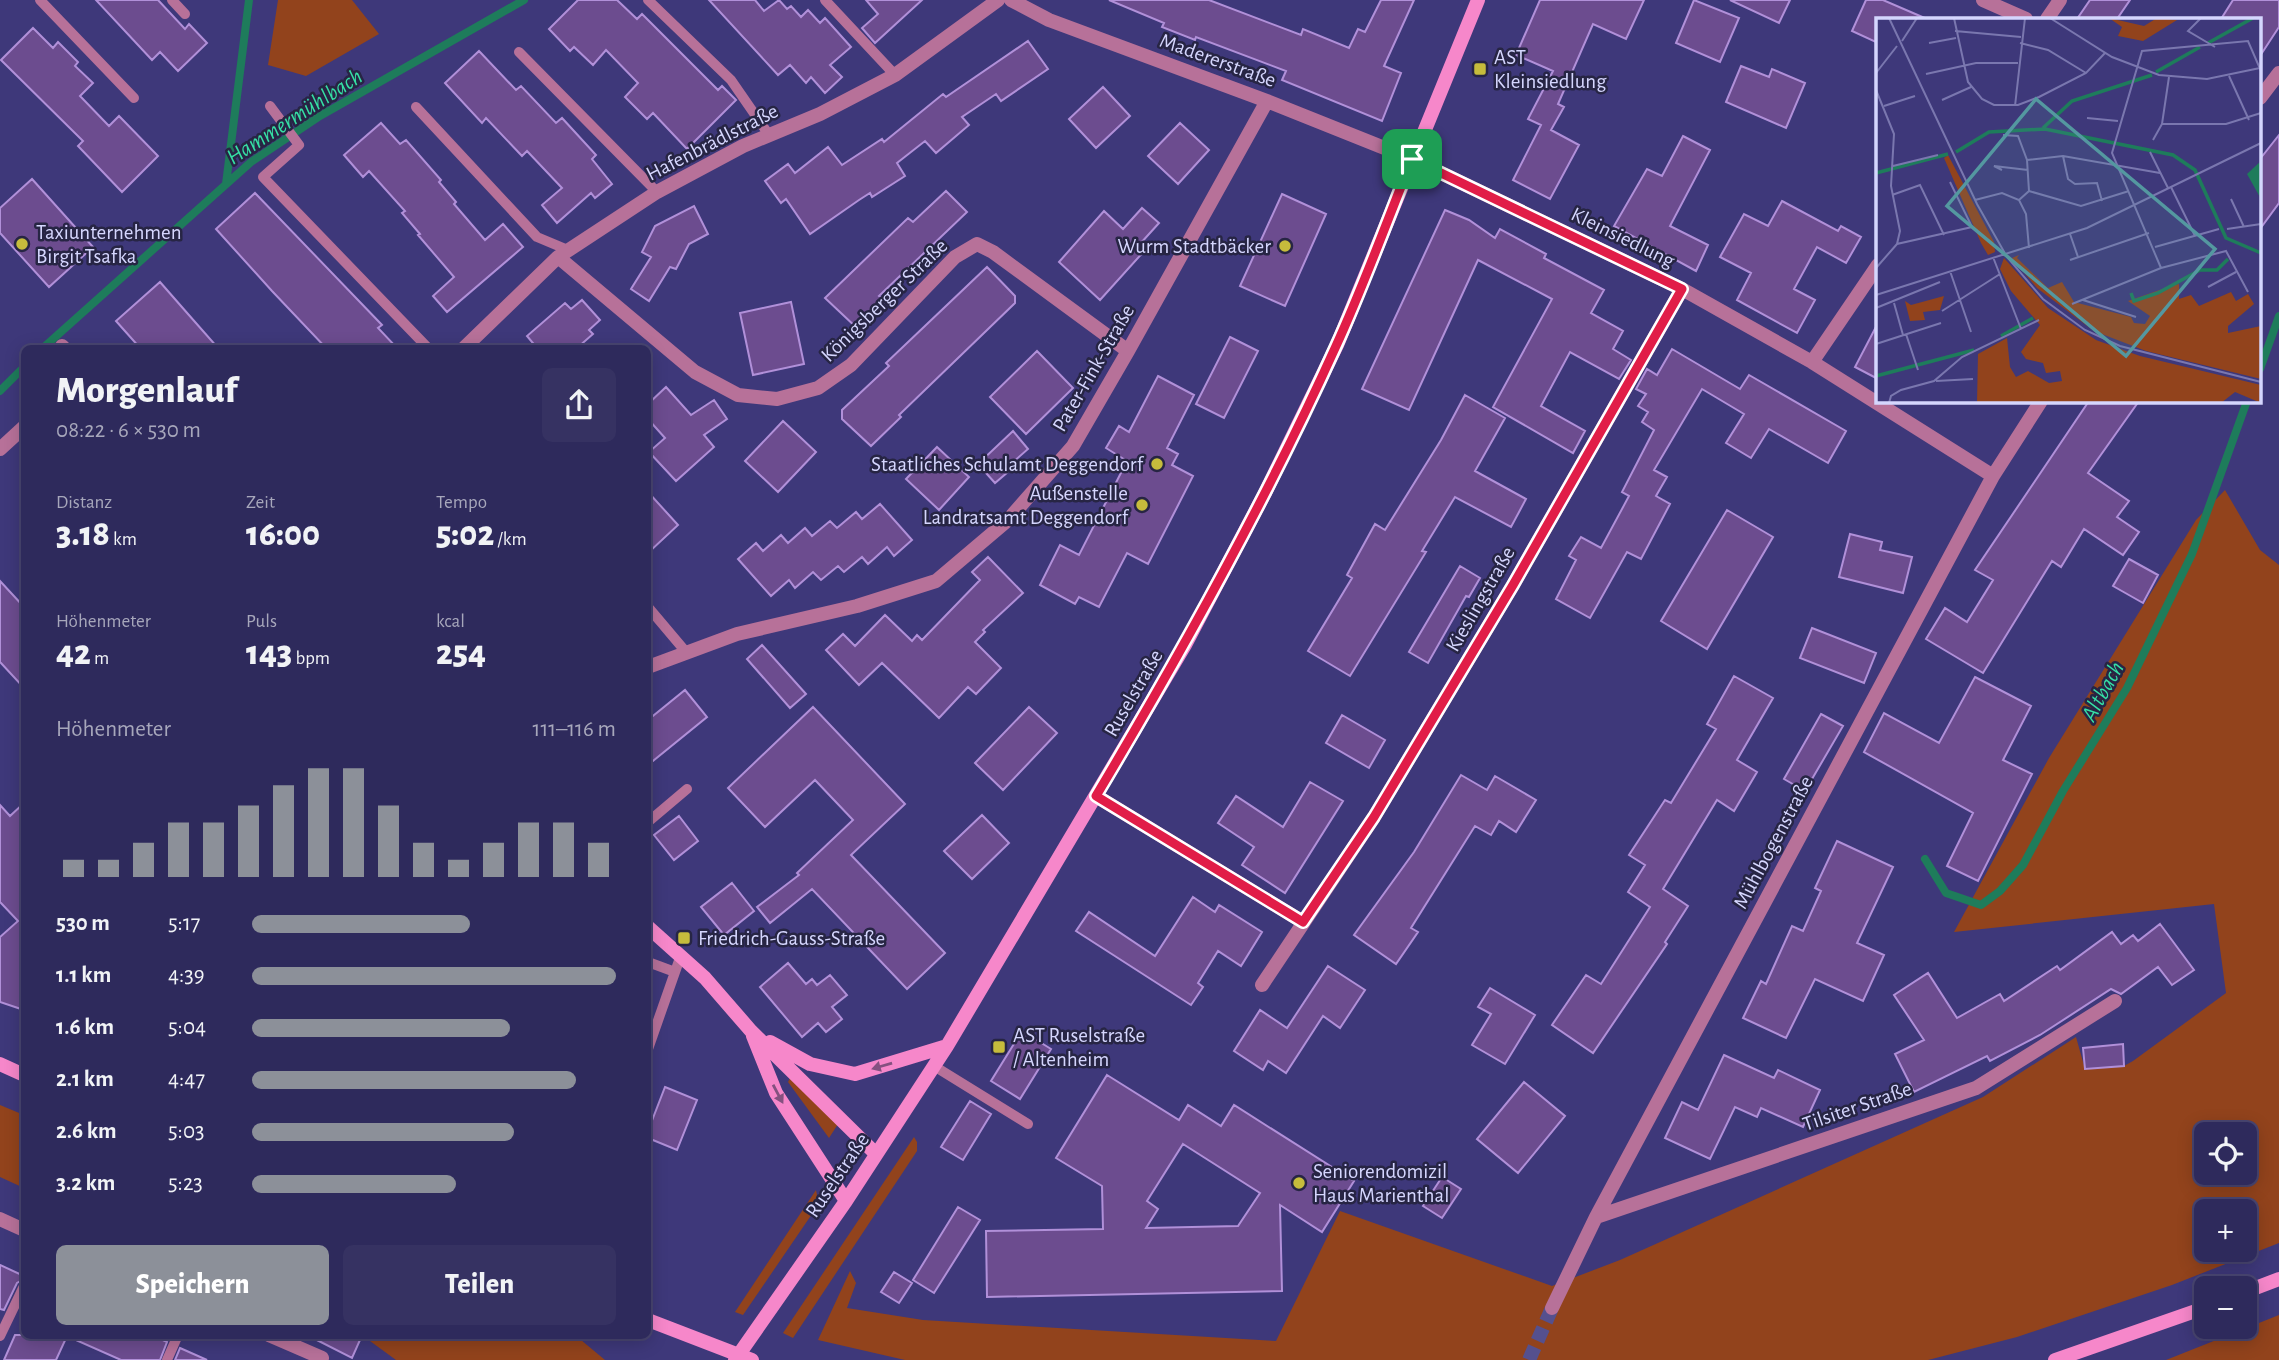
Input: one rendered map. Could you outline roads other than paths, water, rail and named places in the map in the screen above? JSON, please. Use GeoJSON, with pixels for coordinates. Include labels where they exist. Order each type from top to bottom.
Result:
{"type":"FeatureCollection","features":[{"type":"Feature","properties":{"kind":"main road","name":"Ruselstraße"},"geometry":{"type":"LineString","coordinates":[[735,1360],[846,1201],[947,1046],[1185,645],[1265,493],[1337,345],[1478,0]]}},
{"type":"Feature","properties":{"kind":"main road"},"geometry":{"type":"LineString","coordinates":[[651,930],[705,978],[751,1031],[876,1154]]}},
{"type":"Feature","properties":{"kind":"main road"},"geometry":{"type":"LineString","coordinates":[[751,1031],[810,1064],[855,1074],[947,1046]]}},
{"type":"Feature","properties":{"kind":"main road"},"geometry":{"type":"LineString","coordinates":[[751,1031],[776,1093],[846,1201]]}},
{"type":"Feature","properties":{"kind":"main road"},"geometry":{"type":"LineString","coordinates":[[0,1064],[21,1074]]}},
{"type":"Feature","properties":{"kind":"main road"},"geometry":{"type":"LineString","coordinates":[[2257,1287],[2279,1279]]}},
{"type":"Feature","properties":{"kind":"main road"},"geometry":{"type":"LineString","coordinates":[[2054,1360],[2194,1312]]}},
{"type":"Feature","properties":{"kind":"main road"},"geometry":{"type":"LineString","coordinates":[[651,1321],[752,1360]]}},
{"type":"Feature","properties":{"kind":"street","name":"Hafenbrädlstraße"},"geometry":{"type":"LineString","coordinates":[[467,345],[563,253],[657,192],[743,146],[820,114],[895,75],[998,0]]}},
{"type":"Feature","properties":{"kind":"street","name":"Madererstraße"},"geometry":{"type":"LineString","coordinates":[[1011,0],[1049,20],[1412,159]]}},
{"type":"Feature","properties":{"kind":"street"},"geometry":{"type":"LineString","coordinates":[[1983,0],[2024,18]]}},
{"type":"Feature","properties":{"kind":"street"},"geometry":{"type":"LineString","coordinates":[[2048,18],[2060,0]]}},
{"type":"Feature","properties":{"kind":"street"},"geometry":{"type":"LineString","coordinates":[[2262,95],[2279,73]]}},
{"type":"Feature","properties":{"kind":"street","name":"Pater-Fink-Straße"},"geometry":{"type":"LineString","coordinates":[[651,666],[737,634],[857,606],[936,581],[1008,520],[1073,446],[1266,101]]}},
{"type":"Feature","properties":{"kind":"street","name":"Kleinsiedlung"},"geometry":{"type":"LineString","coordinates":[[1412,159],[1682,289],[1812,362],[1993,476]]}},
{"type":"Feature","properties":{"kind":"street","name":"Königsberger Straße"},"geometry":{"type":"LineString","coordinates":[[563,253],[695,372],[738,395],[776,399],[818,388],[851,365],[955,257],[977,244],[993,252],[1128,351]]}},
{"type":"Feature","properties":{"kind":"street"},"geometry":{"type":"LineString","coordinates":[[1812,362],[1876,268]]}},
{"type":"Feature","properties":{"kind":"street","name":"Kieslingstraße"},"geometry":{"type":"LineString","coordinates":[[1262,985],[1374,817],[1520,574],[1682,289]]}},
{"type":"Feature","properties":{"kind":"street","name":"Mühlbogenstraße"},"geometry":{"type":"LineString","coordinates":[[1552,1308],[1596,1217],[1993,476],[2040,402]]}},
{"type":"Feature","properties":{"kind":"street"},"geometry":{"type":"LineString","coordinates":[[0,449],[21,430]]}},
{"type":"Feature","properties":{"kind":"street"},"geometry":{"type":"LineString","coordinates":[[1096,796],[1303,922]]}},
{"type":"Feature","properties":{"kind":"street","name":"Tilsiter Straße"},"geometry":{"type":"LineString","coordinates":[[1596,1217],[1976,1088],[2115,1000]]}},
{"type":"Feature","properties":{"kind":"street"},"geometry":{"type":"LineString","coordinates":[[0,1219],[21,1229]]}},
{"type":"Feature","properties":{"kind":"street"},"geometry":{"type":"LineString","coordinates":[[278,1339],[321,1359]]}},
{"type":"Feature","properties":{"kind":"lane"},"geometry":{"type":"LineString","coordinates":[[40,0],[134,98]]}},
{"type":"Feature","properties":{"kind":"lane"},"geometry":{"type":"LineString","coordinates":[[172,0],[185,14]]}},
{"type":"Feature","properties":{"kind":"lane"},"geometry":{"type":"LineString","coordinates":[[648,0],[731,80],[769,135]]}},
{"type":"Feature","properties":{"kind":"lane"},"geometry":{"type":"LineString","coordinates":[[825,0],[895,75]]}},
{"type":"Feature","properties":{"kind":"lane"},"geometry":{"type":"LineString","coordinates":[[519,52],[657,192]]}},
{"type":"Feature","properties":{"kind":"lane"},"geometry":{"type":"LineString","coordinates":[[270,106],[299,145],[263,177],[425,345]]}},
{"type":"Feature","properties":{"kind":"lane"},"geometry":{"type":"LineString","coordinates":[[416,107],[537,237],[563,253]]}},
{"type":"Feature","properties":{"kind":"lane"},"geometry":{"type":"LineString","coordinates":[[651,611],[686,652]]}},
{"type":"Feature","properties":{"kind":"lane"},"geometry":{"type":"LineString","coordinates":[[651,819],[687,789]]}},
{"type":"Feature","properties":{"kind":"lane"},"geometry":{"type":"LineString","coordinates":[[651,1027],[681,955]]}},
{"type":"Feature","properties":{"kind":"lane"},"geometry":{"type":"LineString","coordinates":[[651,963],[675,972]]}},
{"type":"Feature","properties":{"kind":"lane"},"geometry":{"type":"LineString","coordinates":[[934,1066],[1028,1124]]}},
{"type":"Feature","properties":{"kind":"lane"},"geometry":{"type":"LineString","coordinates":[[0,1336],[21,1292]]}},
{"type":"Feature","properties":{"kind":"lane"},"geometry":{"type":"LineString","coordinates":[[167,1360],[176,1339]]}},
{"type":"Feature","properties":{"kind":"waterway"},"geometry":{"type":"LineString","coordinates":[[226,184],[249,0]]}},
{"type":"Feature","properties":{"kind":"waterway","name":"Hammermühlbach"},"geometry":{"type":"LineString","coordinates":[[46,345],[251,162],[320,116],[524,0]]}},
{"type":"Feature","properties":{"kind":"waterway","name":"Altbach"},"geometry":{"type":"LineString","coordinates":[[2262,363],[2279,316]]}},
{"type":"Feature","properties":{"kind":"waterway","name":"Hammermühlbach"},"geometry":{"type":"LineString","coordinates":[[0,391],[21,370]]}},
{"type":"Feature","properties":{"kind":"waterway","name":"Altbach"},"geometry":{"type":"LineString","coordinates":[[1925,859],[1946,893],[1981,905],[2000,891],[2023,865],[2063,791],[2127,688],[2192,554],[2247,402]]}},
{"type":"Feature","properties":{"kind":"tunnel"},"geometry":{"type":"LineString","coordinates":[[1529,1360],[1552,1308]]}},
{"type":"Feature","properties":{"kind":"place","name":"AST Kleinsiedlung"},"geometry":{"type":"Point","coordinates":[1480,69]}},
{"type":"Feature","properties":{"kind":"place","name":"Taxiunternehmen Birgit Tsafka"},"geometry":{"type":"Point","coordinates":[22,244]}},
{"type":"Feature","properties":{"kind":"place","name":"Wurm Stadtbäcker"},"geometry":{"type":"Point","coordinates":[1285,246]}},
{"type":"Feature","properties":{"kind":"place","name":"Staatliches Schulamt Deggendorf"},"geometry":{"type":"Point","coordinates":[1157,464]}},
{"type":"Feature","properties":{"kind":"place","name":"Außenstelle Landratsamt Deggendorf"},"geometry":{"type":"Point","coordinates":[1142,505]}},
{"type":"Feature","properties":{"kind":"place","name":"Friedrich-Gauss-Straße"},"geometry":{"type":"Point","coordinates":[684,938]}},
{"type":"Feature","properties":{"kind":"place","name":"AST Ruselstraße / Altenheim"},"geometry":{"type":"Point","coordinates":[999,1047]}},
{"type":"Feature","properties":{"kind":"place","name":"Seniorendomizil Haus Marienthal"},"geometry":{"type":"Point","coordinates":[1299,1183]}}]}
